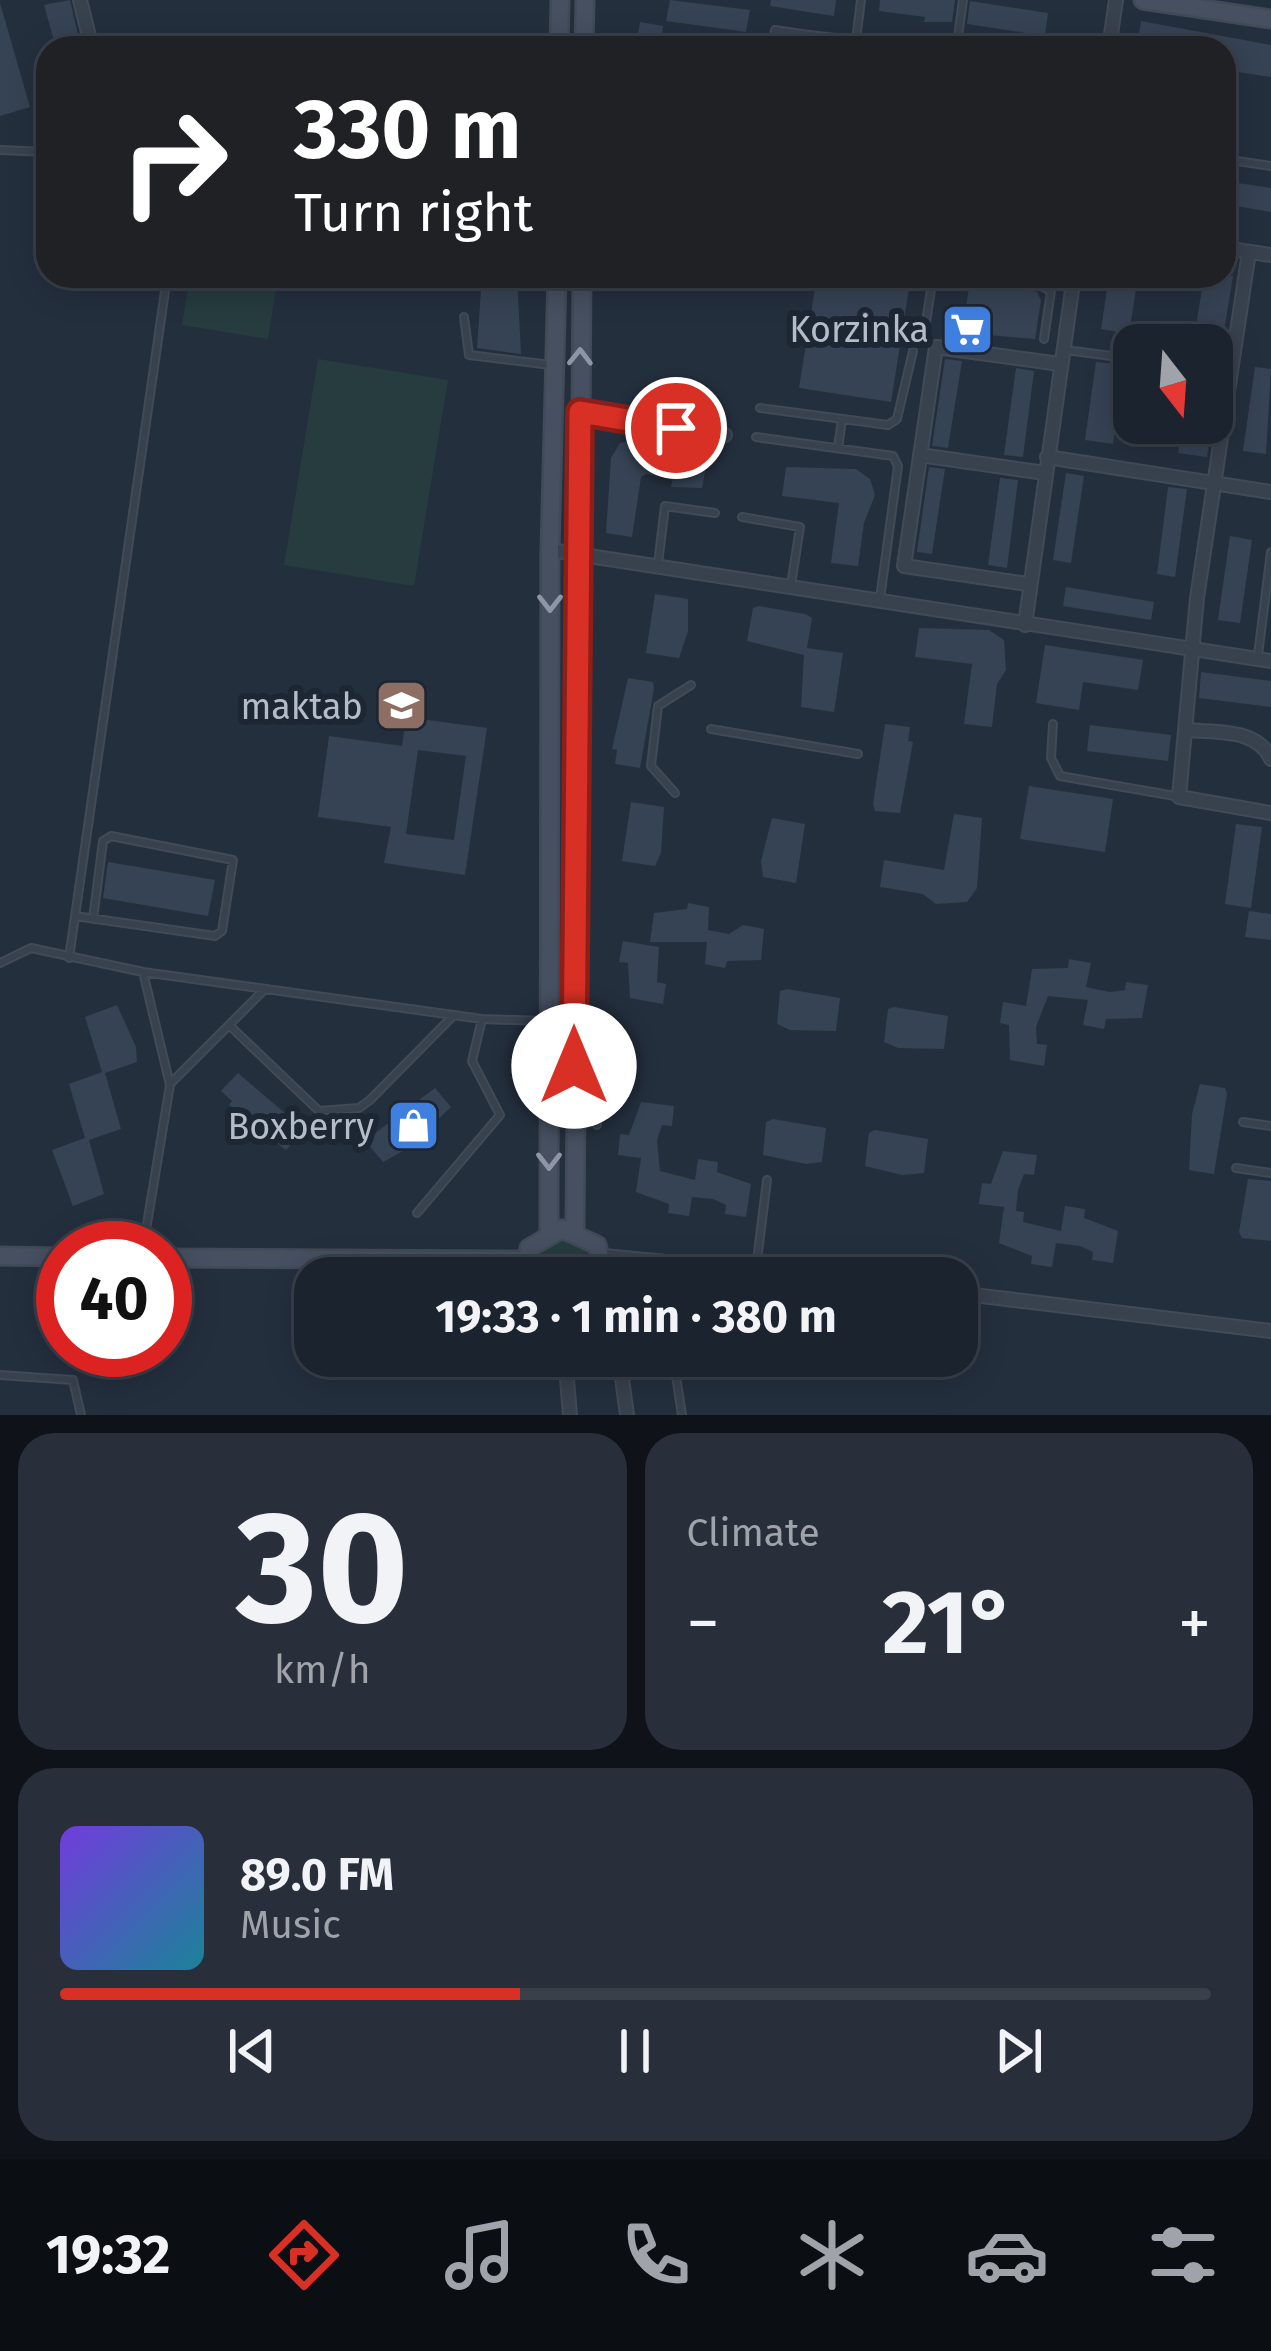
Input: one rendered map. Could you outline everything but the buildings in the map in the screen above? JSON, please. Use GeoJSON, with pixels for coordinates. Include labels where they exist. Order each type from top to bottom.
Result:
{"type":"FeatureCollection","features":[{"type":"Feature","properties":{"kind":"street"},"geometry":{"type":"LineString","coordinates":[[80,0],[89,36]]}},
{"type":"Feature","properties":{"kind":"street"},"geometry":{"type":"LineString","coordinates":[[559,36],[560,0]]}},
{"type":"Feature","properties":{"kind":"street"},"geometry":{"type":"LineString","coordinates":[[585,0],[585,36]]}},
{"type":"Feature","properties":{"kind":"street"},"geometry":{"type":"LineString","coordinates":[[1110,36],[1116,0]]}},
{"type":"Feature","properties":{"kind":"street"},"geometry":{"type":"LineString","coordinates":[[1143,0],[1271,20]]}},
{"type":"Feature","properties":{"kind":"street"},"geometry":{"type":"LineString","coordinates":[[559,26],[585,26]]}},
{"type":"Feature","properties":{"kind":"street"},"geometry":{"type":"LineString","coordinates":[[1236,250],[1271,255]]}},
{"type":"Feature","properties":{"kind":"street"},"geometry":{"type":"LineString","coordinates":[[1233,372],[1249,252]]}},
{"type":"Feature","properties":{"kind":"street"},"geometry":{"type":"LineString","coordinates":[[532,1257],[550,1232],[547,1022],[556,288]]}},
{"type":"Feature","properties":{"kind":"street"},"geometry":{"type":"LineString","coordinates":[[575,1230],[582,288]]}},
{"type":"Feature","properties":{"kind":"street"},"geometry":{"type":"LineString","coordinates":[[1025,626],[1072,288]]}},
{"type":"Feature","properties":{"kind":"street"},"geometry":{"type":"LineString","coordinates":[[1028,584],[904,566],[920,455],[936,346],[1061,357]]}},
{"type":"Feature","properties":{"kind":"street"},"geometry":{"type":"LineString","coordinates":[[580,412],[725,435]]}},
{"type":"Feature","properties":{"kind":"street"},"geometry":{"type":"LineString","coordinates":[[1221,444],[1191,649],[1179,797],[1271,813]]}},
{"type":"Feature","properties":{"kind":"street"},"geometry":{"type":"LineString","coordinates":[[920,455],[1045,473]]}},
{"type":"Feature","properties":{"kind":"street"},"geometry":{"type":"LineString","coordinates":[[1047,457],[1271,492]]}},
{"type":"Feature","properties":{"kind":"street"},"geometry":{"type":"LineString","coordinates":[[550,550],[1264,660]]}},
{"type":"Feature","properties":{"kind":"street"},"geometry":{"type":"LineString","coordinates":[[1186,730],[1251,737],[1265,745],[1271,758]]}},
{"type":"Feature","properties":{"kind":"street"},"geometry":{"type":"LineString","coordinates":[[550,1232],[575,1230],[604,1256],[616,1257]]}},
{"type":"Feature","properties":{"kind":"street"},"geometry":{"type":"LineString","coordinates":[[0,1256],[36,1257]]}},
{"type":"Feature","properties":{"kind":"street"},"geometry":{"type":"LineString","coordinates":[[192,1259],[294,1262]]}},
{"type":"Feature","properties":{"kind":"street"},"geometry":{"type":"LineString","coordinates":[[978,1296],[1271,1331]]}},
{"type":"Feature","properties":{"kind":"street"},"geometry":{"type":"LineString","coordinates":[[567,1377],[570,1415]]}},
{"type":"Feature","properties":{"kind":"street"},"geometry":{"type":"LineString","coordinates":[[622,1377],[627,1415]]}},
{"type":"Feature","properties":{"kind":"lane"},"geometry":{"type":"LineString","coordinates":[[856,36],[861,0]]}},
{"type":"Feature","properties":{"kind":"lane"},"geometry":{"type":"LineString","coordinates":[[958,36],[963,0]]}},
{"type":"Feature","properties":{"kind":"lane"},"geometry":{"type":"LineString","coordinates":[[774,36],[775,30],[820,36]]}},
{"type":"Feature","properties":{"kind":"lane"},"geometry":{"type":"LineString","coordinates":[[0,150],[36,152]]}},
{"type":"Feature","properties":{"kind":"lane"},"geometry":{"type":"LineString","coordinates":[[1236,161],[1271,166]]}},
{"type":"Feature","properties":{"kind":"lane"},"geometry":{"type":"LineString","coordinates":[[925,329],[931,288]]}},
{"type":"Feature","properties":{"kind":"lane"},"geometry":{"type":"LineString","coordinates":[[1044,339],[1051,291],[1045,288]]}},
{"type":"Feature","properties":{"kind":"lane"},"geometry":{"type":"LineString","coordinates":[[69,958],[165,291]]}},
{"type":"Feature","properties":{"kind":"lane"},"geometry":{"type":"LineString","coordinates":[[464,317],[470,355],[554,366]]}},
{"type":"Feature","properties":{"kind":"lane"},"geometry":{"type":"LineString","coordinates":[[760,407],[888,424],[897,419],[914,351]]}},
{"type":"Feature","properties":{"kind":"lane"},"geometry":{"type":"LineString","coordinates":[[1061,357],[1113,358]]}},
{"type":"Feature","properties":{"kind":"lane"},"geometry":{"type":"LineString","coordinates":[[838,448],[842,419]]}},
{"type":"Feature","properties":{"kind":"lane"},"geometry":{"type":"LineString","coordinates":[[756,437],[892,456],[898,466],[880,599]]}},
{"type":"Feature","properties":{"kind":"lane"},"geometry":{"type":"LineString","coordinates":[[658,568],[665,506],[715,513]]}},
{"type":"Feature","properties":{"kind":"lane"},"geometry":{"type":"LineString","coordinates":[[742,517],[800,527],[791,589]]}},
{"type":"Feature","properties":{"kind":"lane"},"geometry":{"type":"LineString","coordinates":[[1264,660],[1271,552]]}},
{"type":"Feature","properties":{"kind":"lane"},"geometry":{"type":"LineString","coordinates":[[675,793],[651,766],[658,706],[691,686]]}},
{"type":"Feature","properties":{"kind":"lane"},"geometry":{"type":"LineString","coordinates":[[1053,724],[1051,758],[1060,776],[1179,797]]}},
{"type":"Feature","properties":{"kind":"lane"},"geometry":{"type":"LineString","coordinates":[[712,729],[858,754]]}},
{"type":"Feature","properties":{"kind":"lane"},"geometry":{"type":"LineString","coordinates":[[75,916],[93,919],[215,936],[222,931],[233,860],[111,836],[103,841],[93,919]]}},
{"type":"Feature","properties":{"kind":"lane"},"geometry":{"type":"LineString","coordinates":[[0,963],[31,948],[143,972],[482,1019],[547,1022]]}},
{"type":"Feature","properties":{"kind":"lane"},"geometry":{"type":"LineString","coordinates":[[143,972],[170,1084],[147,1221]]}},
{"type":"Feature","properties":{"kind":"lane"},"geometry":{"type":"LineString","coordinates":[[170,1084],[265,989]]}},
{"type":"Feature","properties":{"kind":"lane"},"geometry":{"type":"LineString","coordinates":[[229,1024],[319,1111],[359,1108],[453,1015]]}},
{"type":"Feature","properties":{"kind":"lane"},"geometry":{"type":"LineString","coordinates":[[417,1213],[500,1115],[472,1061],[482,1019]]}},
{"type":"Feature","properties":{"kind":"lane"},"geometry":{"type":"LineString","coordinates":[[597,1125],[598,1069]]}},
{"type":"Feature","properties":{"kind":"lane"},"geometry":{"type":"LineString","coordinates":[[1243,1122],[1271,1126]]}},
{"type":"Feature","properties":{"kind":"lane"},"geometry":{"type":"LineString","coordinates":[[1236,1168],[1271,1174]]}},
{"type":"Feature","properties":{"kind":"lane"},"geometry":{"type":"LineString","coordinates":[[757,1257],[766,1180]]}},
{"type":"Feature","properties":{"kind":"lane"},"geometry":{"type":"LineString","coordinates":[[0,1375],[56,1375],[73,1380],[80,1415]]}},
{"type":"Feature","properties":{"kind":"lane"},"geometry":{"type":"LineString","coordinates":[[676,1377],[682,1415]]}},
{"type":"Feature","properties":{"kind":"green space"},"geometry":{"type":"Polygon","coordinates":[[[188,288],[276,288],[268,339],[182,325],[188,288]]]}},
{"type":"Feature","properties":{"kind":"green space"},"geometry":{"type":"Polygon","coordinates":[[[318,359],[448,380],[414,586],[284,565],[318,359]]]}},
{"type":"Feature","properties":{"kind":"green space"},"geometry":{"type":"Polygon","coordinates":[[[567,1239],[592,1257],[538,1257],[539,1252],[567,1239]]]}},
{"type":"Feature","properties":{"kind":"place","name":"Korzinka"},"geometry":{"type":"Point","coordinates":[968,329]}},
{"type":"Feature","properties":{"kind":"place","name":"maktab"},"geometry":{"type":"Point","coordinates":[402,706]}},
{"type":"Feature","properties":{"kind":"place","name":"Boxberry"},"geometry":{"type":"Point","coordinates":[413,1126]}},
{"type":"Feature","properties":{"kind":"route"},"geometry":{"type":"LineString","coordinates":[[574,1066],[580,412],[676,428]]}}]}
